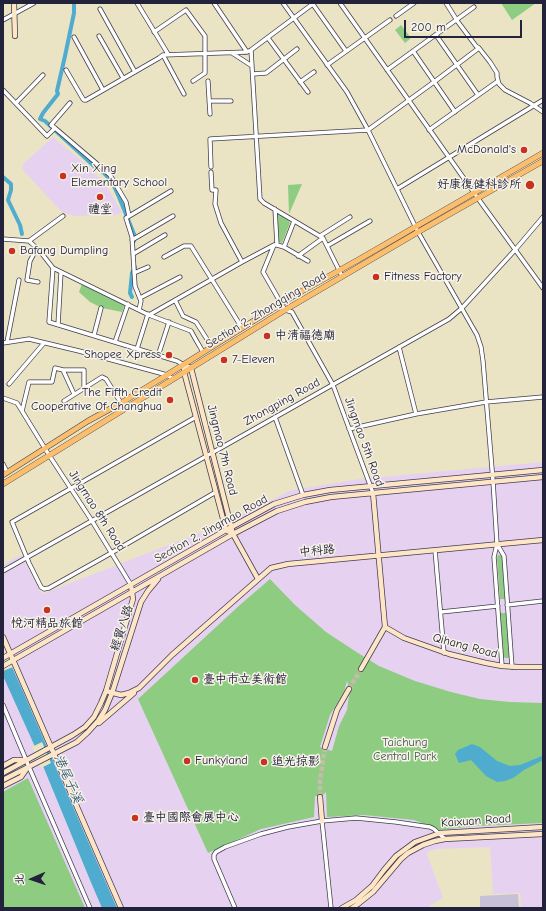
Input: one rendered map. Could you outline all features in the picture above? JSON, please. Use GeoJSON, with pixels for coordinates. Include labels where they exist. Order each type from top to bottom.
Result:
{"type":"FeatureCollection","features":[{"type":"Feature","properties":{"kind":"main road","name":"Section 2, Zhongqing Road"},"geometry":{"type":"LineString","coordinates":[[5,474],[281,303],[543,153]]}},
{"type":"Feature","properties":{"kind":"main road","name":"Section 2, Zhongqing Road"},"geometry":{"type":"LineString","coordinates":[[3,484],[285,310],[543,161]]}},
{"type":"Feature","properties":{"kind":"street"},"geometry":{"type":"LineString","coordinates":[[14,3],[15,36]]}},
{"type":"Feature","properties":{"kind":"street"},"geometry":{"type":"LineString","coordinates":[[3,20],[34,3]]}},
{"type":"Feature","properties":{"kind":"street"},"geometry":{"type":"LineString","coordinates":[[138,3],[184,94]]}},
{"type":"Feature","properties":{"kind":"street"},"geometry":{"type":"LineString","coordinates":[[214,3],[247,52]]}},
{"type":"Feature","properties":{"kind":"street"},"geometry":{"type":"LineString","coordinates":[[283,3],[347,92],[368,130],[418,232],[477,335],[481,347],[493,481],[497,544],[494,556],[502,666]]}},
{"type":"Feature","properties":{"kind":"street"},"geometry":{"type":"LineString","coordinates":[[66,70],[84,100],[165,54],[247,52],[268,38],[313,3],[346,51]]}},
{"type":"Feature","properties":{"kind":"street"},"geometry":{"type":"LineString","coordinates":[[340,3],[543,288]]}},
{"type":"Feature","properties":{"kind":"street"},"geometry":{"type":"LineString","coordinates":[[396,16],[414,3]]}},
{"type":"Feature","properties":{"kind":"street"},"geometry":{"type":"LineString","coordinates":[[446,3],[476,46],[490,62],[497,73],[498,81],[501,86],[505,90],[534,105],[543,112]]}},
{"type":"Feature","properties":{"kind":"street"},"geometry":{"type":"LineString","coordinates":[[387,70],[474,7]]}},
{"type":"Feature","properties":{"kind":"street"},"geometry":{"type":"LineString","coordinates":[[100,9],[135,72]]}},
{"type":"Feature","properties":{"kind":"street"},"geometry":{"type":"LineString","coordinates":[[154,32],[186,10],[205,36],[205,73],[193,80]]}},
{"type":"Feature","properties":{"kind":"street"},"geometry":{"type":"LineString","coordinates":[[327,64],[365,39],[390,20]]}},
{"type":"Feature","properties":{"kind":"street"},"geometry":{"type":"LineString","coordinates":[[436,35],[478,95]]}},
{"type":"Feature","properties":{"kind":"street"},"geometry":{"type":"LineString","coordinates":[[99,36],[123,78]]}},
{"type":"Feature","properties":{"kind":"street"},"geometry":{"type":"LineString","coordinates":[[74,37],[103,90]]}},
{"type":"Feature","properties":{"kind":"street"},"geometry":{"type":"LineString","coordinates":[[268,38],[308,92]]}},
{"type":"Feature","properties":{"kind":"street"},"geometry":{"type":"LineString","coordinates":[[242,262],[221,223],[215,204],[216,190],[212,190],[210,139],[368,130],[479,48]]}},
{"type":"Feature","properties":{"kind":"street"},"geometry":{"type":"LineString","coordinates":[[253,74],[266,73],[297,49]]}},
{"type":"Feature","properties":{"kind":"street"},"geometry":{"type":"LineString","coordinates":[[251,50],[260,199],[264,203],[321,237],[342,276]]}},
{"type":"Feature","properties":{"kind":"street"},"geometry":{"type":"LineString","coordinates":[[413,51],[455,112]]}},
{"type":"Feature","properties":{"kind":"street"},"geometry":{"type":"LineString","coordinates":[[231,52],[252,66]]}},
{"type":"Feature","properties":{"kind":"street"},"geometry":{"type":"LineString","coordinates":[[300,82],[314,72]]}},
{"type":"Feature","properties":{"kind":"street"},"geometry":{"type":"LineString","coordinates":[[16,103],[43,75]]}},
{"type":"Feature","properties":{"kind":"street"},"geometry":{"type":"LineString","coordinates":[[208,81],[210,114]]}},
{"type":"Feature","properties":{"kind":"street"},"geometry":{"type":"LineString","coordinates":[[429,130],[498,81]]}},
{"type":"Feature","properties":{"kind":"street"},"geometry":{"type":"LineString","coordinates":[[3,90],[47,136],[55,128]]}},
{"type":"Feature","properties":{"kind":"street"},"geometry":{"type":"LineString","coordinates":[[397,190],[543,100]]}},
{"type":"Feature","properties":{"kind":"street"},"geometry":{"type":"LineString","coordinates":[[209,102],[232,101]]}},
{"type":"Feature","properties":{"kind":"street"},"geometry":{"type":"LineString","coordinates":[[70,103],[52,125],[110,174],[126,202],[127,217],[132,240],[135,286],[141,301],[139,310]]}},
{"type":"Feature","properties":{"kind":"street"},"geometry":{"type":"LineString","coordinates":[[127,217],[171,191]]}},
{"type":"Feature","properties":{"kind":"street"},"geometry":{"type":"LineString","coordinates":[[276,209],[276,245]]}},
{"type":"Feature","properties":{"kind":"street"},"geometry":{"type":"LineString","coordinates":[[29,241],[63,216]]}},
{"type":"Feature","properties":{"kind":"street"},"geometry":{"type":"LineString","coordinates":[[132,240],[174,216]]}},
{"type":"Feature","properties":{"kind":"street"},"geometry":{"type":"LineString","coordinates":[[298,256],[321,237],[350,217]]}},
{"type":"Feature","properties":{"kind":"street","name":"Zhongping Road"},"geometry":{"type":"LineString","coordinates":[[3,571],[449,319],[462,308],[543,217]]}},
{"type":"Feature","properties":{"kind":"street"},"geometry":{"type":"LineString","coordinates":[[284,247],[294,221]]}},
{"type":"Feature","properties":{"kind":"street"},"geometry":{"type":"LineString","coordinates":[[327,246],[370,221]]}},
{"type":"Feature","properties":{"kind":"street"},"geometry":{"type":"LineString","coordinates":[[133,254],[165,235]]}},
{"type":"Feature","properties":{"kind":"street"},"geometry":{"type":"LineString","coordinates":[[3,239],[29,241],[37,248],[53,268],[139,310],[190,331],[203,352]]}},
{"type":"Feature","properties":{"kind":"street"},"geometry":{"type":"LineString","coordinates":[[136,349],[148,314],[212,280],[242,262],[276,245],[284,247],[308,261]]}},
{"type":"Feature","properties":{"kind":"street","name":"Jingmao 5th Road"},"geometry":{"type":"LineString","coordinates":[[276,245],[263,272],[285,310],[292,312],[333,385],[373,494],[385,627]]}},
{"type":"Feature","properties":{"kind":"street"},"geometry":{"type":"LineString","coordinates":[[164,257],[184,246],[191,246],[242,328]]}},
{"type":"Feature","properties":{"kind":"street"},"geometry":{"type":"LineString","coordinates":[[37,248],[30,262],[27,280],[38,282]]}},
{"type":"Feature","properties":{"kind":"street"},"geometry":{"type":"LineString","coordinates":[[134,273],[148,266]]}},
{"type":"Feature","properties":{"kind":"street"},"geometry":{"type":"LineString","coordinates":[[53,268],[49,322],[177,361],[191,368]]}},
{"type":"Feature","properties":{"kind":"street"},"geometry":{"type":"LineString","coordinates":[[58,325],[61,272]]}},
{"type":"Feature","properties":{"kind":"street"},"geometry":{"type":"LineString","coordinates":[[140,298],[180,277]]}},
{"type":"Feature","properties":{"kind":"street"},"geometry":{"type":"LineString","coordinates":[[19,280],[5,343],[29,339],[44,342],[167,375],[173,379]]}},
{"type":"Feature","properties":{"kind":"street"},"geometry":{"type":"LineString","coordinates":[[175,300],[183,316],[196,322],[212,347]]}},
{"type":"Feature","properties":{"kind":"street"},"geometry":{"type":"LineString","coordinates":[[115,342],[128,304]]}},
{"type":"Feature","properties":{"kind":"street"},"geometry":{"type":"LineString","coordinates":[[94,335],[101,308]]}},
{"type":"Feature","properties":{"kind":"street"},"geometry":{"type":"LineString","coordinates":[[158,356],[169,322]]}},
{"type":"Feature","properties":{"kind":"street"},"geometry":{"type":"LineString","coordinates":[[9,384],[44,342]]}},
{"type":"Feature","properties":{"kind":"street"},"geometry":{"type":"LineString","coordinates":[[399,347],[416,414]]}},
{"type":"Feature","properties":{"kind":"street","name":"Jingmao 7th Road"},"geometry":{"type":"LineString","coordinates":[[184,364],[184,372],[226,530]]}},
{"type":"Feature","properties":{"kind":"street"},"geometry":{"type":"LineString","coordinates":[[22,410],[29,382],[52,382],[55,368],[63,370],[84,370],[84,388]]}},
{"type":"Feature","properties":{"kind":"street","name":"Jingmao 7th Road"},"geometry":{"type":"LineString","coordinates":[[191,368],[233,534],[258,579]]}},
{"type":"Feature","properties":{"kind":"street"},"geometry":{"type":"LineString","coordinates":[[63,370],[74,394]]}},
{"type":"Feature","properties":{"kind":"street"},"geometry":{"type":"LineString","coordinates":[[64,401],[102,377],[106,379],[121,403]]}},
{"type":"Feature","properties":{"kind":"street"},"geometry":{"type":"LineString","coordinates":[[349,429],[416,414],[486,402],[543,397]]}},
{"type":"Feature","properties":{"kind":"street"},"geometry":{"type":"LineString","coordinates":[[3,398],[17,403],[22,410]]}},
{"type":"Feature","properties":{"kind":"street","name":"Jingmao 8th Road"},"geometry":{"type":"LineString","coordinates":[[22,410],[45,449],[112,552],[131,585],[137,590]]}},
{"type":"Feature","properties":{"kind":"street"},"geometry":{"type":"LineString","coordinates":[[196,417],[12,522],[41,587],[44,589],[49,588],[216,492]]}},
{"type":"Feature","properties":{"kind":"street"},"geometry":{"type":"LineString","coordinates":[[276,417],[303,495]]}},
{"type":"Feature","properties":{"kind":"street"},"geometry":{"type":"LineString","coordinates":[[3,464],[5,474]]}},
{"type":"Feature","properties":{"kind":"street","name":"Section 2, Jingmao Road"},"geometry":{"type":"LineString","coordinates":[[7,656],[231,527],[274,504],[303,495],[330,490],[543,470]]}},
{"type":"Feature","properties":{"kind":"street","name":"Section 2, Jingmao Road"},"geometry":{"type":"LineString","coordinates":[[3,666],[233,534],[277,511],[305,502],[331,497],[543,477]]}},
{"type":"Feature","properties":{"kind":"street"},"geometry":{"type":"LineString","coordinates":[[226,530],[233,534]]}},
{"type":"Feature","properties":{"kind":"street","name":"中科路"},"geometry":{"type":"LineString","coordinates":[[3,780],[77,742],[139,688],[172,655],[271,568],[284,565],[543,540]]}},
{"type":"Feature","properties":{"kind":"street"},"geometry":{"type":"LineString","coordinates":[[497,544],[504,556],[512,667]]}},
{"type":"Feature","properties":{"kind":"street"},"geometry":{"type":"LineString","coordinates":[[435,550],[444,653]]}},
{"type":"Feature","properties":{"kind":"street","name":"經貿八路"},"geometry":{"type":"LineString","coordinates":[[112,693],[140,605],[148,591],[162,575]]}},
{"type":"Feature","properties":{"kind":"street","name":"Jingmao 8th Road"},"geometry":{"type":"LineString","coordinates":[[106,691],[133,599],[131,585]]}},
{"type":"Feature","properties":{"kind":"street"},"geometry":{"type":"LineString","coordinates":[[137,590],[140,598],[140,605]]}},
{"type":"Feature","properties":{"kind":"street"},"geometry":{"type":"LineString","coordinates":[[507,605],[543,601]]}},
{"type":"Feature","properties":{"kind":"street"},"geometry":{"type":"LineString","coordinates":[[441,612],[498,606]]}},
{"type":"Feature","properties":{"kind":"street"},"geometry":{"type":"LineString","coordinates":[[360,669],[385,627]]}},
{"type":"Feature","properties":{"kind":"street","name":"Qihang Road"},"geometry":{"type":"LineString","coordinates":[[385,627],[404,638],[444,653],[502,666],[543,667]]}},
{"type":"Feature","properties":{"kind":"street"},"geometry":{"type":"LineString","coordinates":[[3,637],[7,656],[12,661],[51,747],[121,908]]}},
{"type":"Feature","properties":{"kind":"street","name":"中科路"},"geometry":{"type":"LineString","coordinates":[[106,691],[118,695],[125,695],[139,688]]}},
{"type":"Feature","properties":{"kind":"street"},"geometry":{"type":"LineString","coordinates":[[326,747],[337,710],[349,689]]}},
{"type":"Feature","properties":{"kind":"street"},"geometry":{"type":"LineString","coordinates":[[3,772],[73,735],[85,727],[94,717],[106,691]]}},
{"type":"Feature","properties":{"kind":"street","name":"中科路"},"geometry":{"type":"LineString","coordinates":[[88,732],[105,710],[112,693]]}},
{"type":"Feature","properties":{"kind":"street"},"geometry":{"type":"LineString","coordinates":[[3,705],[28,759],[90,908]]}},
{"type":"Feature","properties":{"kind":"street"},"geometry":{"type":"LineString","coordinates":[[3,766],[14,760],[28,759]]}},
{"type":"Feature","properties":{"kind":"street"},"geometry":{"type":"LineString","coordinates":[[3,786],[21,777],[30,766]]}},
{"type":"Feature","properties":{"kind":"street"},"geometry":{"type":"LineString","coordinates":[[320,797],[331,908]]}},
{"type":"Feature","properties":{"kind":"street"},"geometry":{"type":"LineString","coordinates":[[235,908],[214,859],[214,855],[225,847],[261,834],[288,827],[322,821],[356,818],[430,827],[440,833],[445,839]]}},
{"type":"Feature","properties":{"kind":"street","name":"Kaixuan Road"},"geometry":{"type":"LineString","coordinates":[[342,908],[356,900],[372,886],[396,856],[415,842],[440,833],[543,827]]}},
{"type":"Feature","properties":{"kind":"street","name":"Kaixuan Road"},"geometry":{"type":"LineString","coordinates":[[352,908],[374,892],[401,859],[408,853],[423,845],[445,839],[543,834]]}},
{"type":"Feature","properties":{"kind":"shaded area","name":"Xin Xing Elementary School"},"geometry":{"type":"Polygon","coordinates":[[[53,137],[89,167],[105,184],[122,212],[121,213],[116,215],[75,216],[64,213],[22,169],[23,164],[53,137]]]}},
{"type":"Feature","properties":{"kind":"shaded area"},"geometry":{"type":"Polygon","coordinates":[[[543,462],[543,908],[521,908],[520,893],[493,894],[490,847],[437,849],[429,851],[427,854],[443,898],[429,906],[429,908],[3,908],[3,565],[21,555],[42,594],[220,525],[292,490],[360,479],[543,462]]]}},
{"type":"Feature","properties":{"kind":"shaded area"},"geometry":{"type":"Polygon","coordinates":[[[518,894],[519,908],[480,908],[480,896],[518,894]]]}},
{"type":"Feature","properties":{"kind":"green space"},"geometry":{"type":"Polygon","coordinates":[[[501,3],[536,3],[512,20],[501,3]]]}},
{"type":"Feature","properties":{"kind":"green space"},"geometry":{"type":"Polygon","coordinates":[[[401,25],[411,38],[405,43],[395,30],[401,25]]]}},
{"type":"Feature","properties":{"kind":"green space"},"geometry":{"type":"Polygon","coordinates":[[[302,184],[289,214],[288,185],[302,184]]]}},
{"type":"Feature","properties":{"kind":"green space"},"geometry":{"type":"Polygon","coordinates":[[[275,211],[288,219],[290,223],[282,243],[279,242],[275,211]]]}},
{"type":"Feature","properties":{"kind":"green space"},"geometry":{"type":"Polygon","coordinates":[[[82,284],[125,304],[122,312],[102,308],[90,302],[79,292],[82,284]]]}},
{"type":"Feature","properties":{"kind":"green space"},"geometry":{"type":"Polygon","coordinates":[[[498,555],[502,556],[505,599],[500,599],[498,555]]]}},
{"type":"Feature","properties":{"kind":"green space","name":"Taichung Central Park"},"geometry":{"type":"Polygon","coordinates":[[[270,579],[295,605],[326,632],[379,666],[415,681],[480,699],[543,703],[543,823],[477,826],[439,830],[414,820],[364,815],[327,817],[326,792],[322,796],[315,796],[314,817],[261,829],[208,853],[138,699],[270,579]],[[347,681],[344,692],[330,715],[320,747],[332,751],[339,726],[347,710],[350,691],[347,681]]]}},
{"type":"Feature","properties":{"kind":"green space"},"geometry":{"type":"Polygon","coordinates":[[[500,613],[506,613],[510,656],[508,658],[503,656],[500,613]]]}},
{"type":"Feature","properties":{"kind":"green space"},"geometry":{"type":"Polygon","coordinates":[[[28,778],[85,908],[3,908],[3,792],[28,778]]]}},
{"type":"Feature","properties":{"kind":"water"},"geometry":{"type":"Polygon","coordinates":[[[3,647],[117,908],[102,908],[36,749],[3,676],[3,647]]]}},
{"type":"Feature","properties":{"kind":"water"},"geometry":{"type":"Polygon","coordinates":[[[472,744],[480,747],[497,761],[510,766],[520,765],[543,755],[543,760],[524,770],[513,778],[497,782],[486,776],[471,760],[459,763],[455,754],[458,750],[472,744]]]}},
{"type":"Feature","properties":{"kind":"pier"},"geometry":{"type":"Polygon","coordinates":[[[4,648],[13,667],[3,671],[3,649],[4,648]]]}},
{"type":"Feature","properties":{"kind":"pier"},"geometry":{"type":"Polygon","coordinates":[[[42,742],[51,763],[41,768],[32,747],[42,742]]]}},
{"type":"Feature","properties":{"kind":"waterway"},"geometry":{"type":"LineString","coordinates":[[74,3],[74,13],[57,91],[58,94],[40,119],[45,121],[95,167],[104,173],[112,182],[134,234],[134,241]]}},
{"type":"Feature","properties":{"kind":"waterway"},"geometry":{"type":"LineString","coordinates":[[3,177],[11,184],[8,200],[20,225],[22,234]]}},
{"type":"Feature","properties":{"kind":"waterway"},"geometry":{"type":"LineString","coordinates":[[132,297],[130,293],[132,273],[135,267]]}},
{"type":"Feature","properties":{"kind":"tunnel"},"geometry":{"type":"LineString","coordinates":[[349,689],[361,669]]}},
{"type":"Feature","properties":{"kind":"tunnel"},"geometry":{"type":"LineString","coordinates":[[320,797],[320,781],[325,747]]}},
{"type":"Feature","properties":{"kind":"place","name":"McDonald's"},"geometry":{"type":"Point","coordinates":[524,150]}},
{"type":"Feature","properties":{"kind":"place","name":"Xin Xing Elementary School"},"geometry":{"type":"Point","coordinates":[63,176]}},
{"type":"Feature","properties":{"kind":"place","name":"好康復健科診所"},"geometry":{"type":"Point","coordinates":[530,185]}},
{"type":"Feature","properties":{"kind":"place","name":"禮堂"},"geometry":{"type":"Point","coordinates":[100,197]}},
{"type":"Feature","properties":{"kind":"place","name":"Bafang Dumpling"},"geometry":{"type":"Point","coordinates":[12,251]}},
{"type":"Feature","properties":{"kind":"place","name":"Fitness Factory"},"geometry":{"type":"Point","coordinates":[376,277]}},
{"type":"Feature","properties":{"kind":"place","name":"中清福德廟"},"geometry":{"type":"Point","coordinates":[267,336]}},
{"type":"Feature","properties":{"kind":"place","name":"Shopee Xpress"},"geometry":{"type":"Point","coordinates":[169,355]}},
{"type":"Feature","properties":{"kind":"place","name":"7-Eleven"},"geometry":{"type":"Point","coordinates":[224,360]}},
{"type":"Feature","properties":{"kind":"place","name":"The Fifth Credit Cooperative Of Changhua"},"geometry":{"type":"Point","coordinates":[170,400]}},
{"type":"Feature","properties":{"kind":"place","name":"悅河精品旅館"},"geometry":{"type":"Point","coordinates":[47,610]}},
{"type":"Feature","properties":{"kind":"place","name":"臺中市立美術館"},"geometry":{"type":"Point","coordinates":[195,680]}},
{"type":"Feature","properties":{"kind":"place","name":"Funkyland"},"geometry":{"type":"Point","coordinates":[187,761]}},
{"type":"Feature","properties":{"kind":"place","name":"追光掠影"},"geometry":{"type":"Point","coordinates":[264,762]}},
{"type":"Feature","properties":{"kind":"place","name":"臺中國際會展中心"},"geometry":{"type":"Point","coordinates":[135,818]}},
{"type":"Feature","properties":{"kind":"water label","name":"港尾子溪"},"geometry":{"type":"Point","coordinates":[68,779]}}]}
